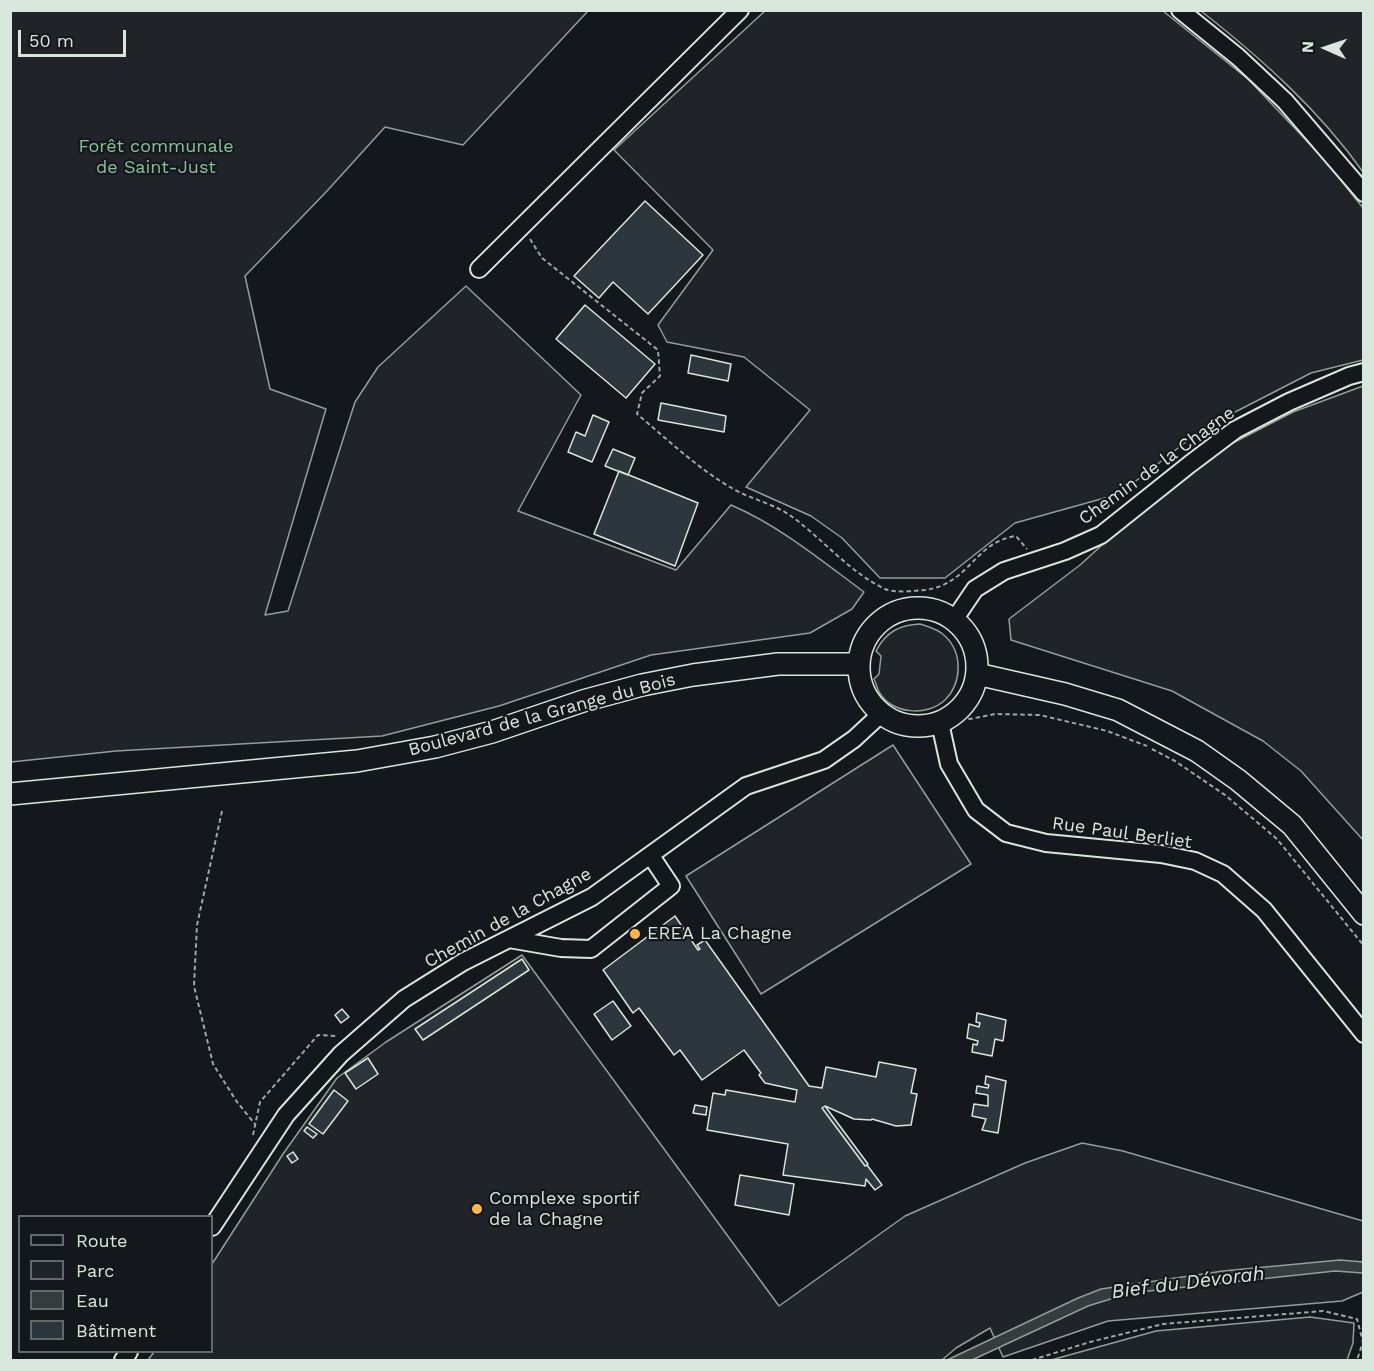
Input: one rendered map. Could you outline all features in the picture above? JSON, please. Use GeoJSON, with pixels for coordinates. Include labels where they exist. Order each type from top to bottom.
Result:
{"type":"FeatureCollection","features":[{"type":"Feature","properties":{"kind":"main road"},"geometry":{"type":"LineString","coordinates":[[914,608],[928,608],[942,612],[954,620],[973,644],[977,659],[974,689],[966,702],[947,718],[920,727],[899,724],[881,714],[871,704],[860,679],[861,650],[875,626],[900,610],[914,608]]}},
{"type":"Feature","properties":{"kind":"main road","name":"Boulevard de la Grange du Bois"},"geometry":{"type":"LineString","coordinates":[[10,794],[357,760],[435,747],[492,732],[583,701],[642,685],[693,675],[778,664],[859,664]]}},
{"type":"Feature","properties":{"kind":"main road"},"geometry":{"type":"LineString","coordinates":[[977,674],[1065,694],[1118,710],[1197,751],[1238,780],[1292,825],[1364,914]]}},
{"type":"Feature","properties":{"kind":"street"},"geometry":{"type":"LineString","coordinates":[[479,269],[523,228],[740,10]]}},
{"type":"Feature","properties":{"kind":"street"},"geometry":{"type":"LineString","coordinates":[[1180,10],[1238,57],[1285,101],[1364,193]]}},
{"type":"Feature","properties":{"kind":"street","name":"Chemin de la Chagne"},"geometry":{"type":"LineString","coordinates":[[954,620],[975,589],[1004,571],[1065,551],[1101,535],[1236,430],[1289,402],[1349,376],[1364,372]]}},
{"type":"Feature","properties":{"kind":"street","name":"Chemin de la Chagne"},"geometry":{"type":"LineString","coordinates":[[213,1225],[286,1115],[341,1054],[404,999],[463,962],[592,897],[746,786],[824,760],[854,739],[881,714]]}},
{"type":"Feature","properties":{"kind":"street","name":"Rue Paul Berliet"},"geometry":{"type":"LineString","coordinates":[[947,718],[949,764],[976,810],[1006,832],[1036,840],[1195,861],[1223,874],[1264,910],[1364,1034]]}},
{"type":"Feature","properties":{"kind":"street"},"geometry":{"type":"LineString","coordinates":[[508,939],[561,948],[591,949],[671,886],[651,856]]}},
{"type":"Feature","properties":{"kind":"path"},"geometry":{"type":"LineString","coordinates":[[523,228],[542,258],[658,350],[660,376],[642,393],[637,414],[730,488],[790,515],[868,579],[887,590],[924,590],[941,587],[956,579],[991,544],[1003,538],[1016,536],[1037,560]]}},
{"type":"Feature","properties":{"kind":"path"},"geometry":{"type":"LineString","coordinates":[[947,718],[970,719],[995,714],[1040,715],[1107,731],[1145,745],[1175,761],[1225,795],[1277,839],[1364,946]]}},
{"type":"Feature","properties":{"kind":"path"},"geometry":{"type":"LineString","coordinates":[[222,811],[197,925],[194,986],[213,1064],[237,1102],[255,1124]]}},
{"type":"Feature","properties":{"kind":"path"},"geometry":{"type":"LineString","coordinates":[[253,1137],[260,1102],[318,1035],[361,1037]]}},
{"type":"Feature","properties":{"kind":"path"},"geometry":{"type":"LineString","coordinates":[[1032,1360],[1090,1342],[1163,1324],[1323,1311],[1358,1319],[1363,1342],[1357,1360]]}},
{"type":"Feature","properties":{"kind":"green space"},"geometry":{"type":"Polygon","coordinates":[[[766,10],[1163,11],[1248,79],[1325,160],[1363,208],[1363,360],[1311,373],[1204,428],[1119,494],[1015,523],[945,578],[880,578],[842,538],[811,516],[746,487],[810,410],[744,357],[667,342],[658,325],[713,250],[614,150],[766,10]]]}},
{"type":"Feature","properties":{"kind":"green space","name":"Forêt communale de Saint-Just"},"geometry":{"type":"Polygon","coordinates":[[[10,11],[588,11],[463,145],[385,127],[245,276],[270,389],[326,409],[265,615],[288,611],[355,402],[378,367],[466,286],[581,395],[518,511],[676,570],[731,505],[784,534],[864,592],[852,609],[810,633],[651,655],[499,706],[382,736],[116,751],[11,762],[10,11]]]}},
{"type":"Feature","properties":{"kind":"green space"},"geometry":{"type":"Polygon","coordinates":[[[1201,11],[1363,11],[1363,172],[1328,127],[1288,86],[1201,11]]]}},
{"type":"Feature","properties":{"kind":"green space"},"geometry":{"type":"Polygon","coordinates":[[[1363,386],[1363,840],[1301,771],[1263,741],[1172,691],[1011,640],[1009,619],[1080,565],[1113,535],[1227,446],[1293,412],[1363,386]]]}},
{"type":"Feature","properties":{"kind":"green space"},"geometry":{"type":"Polygon","coordinates":[[[920,624],[933,628],[951,643],[957,659],[957,677],[951,693],[945,700],[929,709],[910,711],[892,705],[879,692],[874,679],[879,674],[881,656],[876,651],[889,634],[899,628],[920,624]]]}},
{"type":"Feature","properties":{"kind":"green space"},"geometry":{"type":"Polygon","coordinates":[[[893,745],[971,864],[761,994],[686,876],[893,745]]]}},
{"type":"Feature","properties":{"kind":"green space","name":"Complexe sportif de la Chagne"},"geometry":{"type":"Polygon","coordinates":[[[522,955],[779,1306],[905,1216],[1025,1163],[1082,1143],[1123,1151],[1363,1221],[1363,1292],[1342,1301],[1108,1321],[1003,1357],[990,1328],[956,1348],[942,1360],[148,1360],[153,1353],[213,1353],[213,1262],[283,1154],[337,1078],[386,1042],[522,955]]]}},
{"type":"Feature","properties":{"kind":"green space"},"geometry":{"type":"Polygon","coordinates":[[[1310,1317],[1354,1323],[1353,1343],[1347,1360],[1051,1360],[1156,1331],[1310,1317]]]}},
{"type":"Feature","properties":{"kind":"water","name":"Bief du Dévorah"},"geometry":{"type":"Polygon","coordinates":[[[1340,1260],[1363,1262],[1363,1273],[1335,1271],[1130,1293],[1088,1306],[972,1360],[947,1360],[1101,1289],[1223,1271],[1340,1260]]]}},
{"type":"Feature","properties":{"kind":"building"},"geometry":{"type":"Polygon","coordinates":[[[645,201],[703,255],[648,314],[613,282],[599,298],[574,276],[645,201]]]}},
{"type":"Feature","properties":{"kind":"building"},"geometry":{"type":"Polygon","coordinates":[[[585,305],[655,364],[626,398],[556,339],[585,305]]]}},
{"type":"Feature","properties":{"kind":"building"},"geometry":{"type":"Polygon","coordinates":[[[691,355],[731,364],[728,381],[688,373],[691,355]]]}},
{"type":"Feature","properties":{"kind":"building"},"geometry":{"type":"Polygon","coordinates":[[[661,403],[726,416],[724,432],[658,420],[661,403]]]}},
{"type":"Feature","properties":{"kind":"building"},"geometry":{"type":"Polygon","coordinates":[[[593,415],[609,422],[592,462],[568,452],[576,432],[585,436],[593,415]]]}},
{"type":"Feature","properties":{"kind":"building"},"geometry":{"type":"Polygon","coordinates":[[[613,449],[635,458],[628,475],[605,466],[613,449]]]}},
{"type":"Feature","properties":{"kind":"building"},"geometry":{"type":"Polygon","coordinates":[[[619,471],[698,503],[675,566],[594,534],[619,471]]]}},
{"type":"Feature","properties":{"kind":"building"},"geometry":{"type":"Polygon","coordinates":[[[675,916],[698,950],[700,949],[697,945],[705,940],[809,1086],[822,1088],[826,1067],[876,1077],[879,1062],[916,1069],[911,1093],[917,1094],[911,1125],[896,1126],[872,1119],[854,1119],[825,1106],[822,1108],[882,1185],[875,1190],[866,1179],[865,1186],[783,1175],[788,1144],[707,1130],[713,1093],[725,1095],[726,1090],[795,1102],[797,1090],[765,1083],[759,1075],[761,1073],[744,1050],[702,1080],[680,1050],[674,1055],[639,1008],[633,1013],[603,970],[675,916]]]}},
{"type":"Feature","properties":{"kind":"building"},"geometry":{"type":"Polygon","coordinates":[[[522,959],[529,970],[423,1040],[415,1029],[522,959]]]}},
{"type":"Feature","properties":{"kind":"building"},"geometry":{"type":"Polygon","coordinates":[[[613,1001],[631,1026],[612,1040],[594,1014],[613,1001]]]}},
{"type":"Feature","properties":{"kind":"building"},"geometry":{"type":"Polygon","coordinates":[[[342,1009],[349,1017],[341,1023],[335,1015],[342,1009]]]}},
{"type":"Feature","properties":{"kind":"building"},"geometry":{"type":"Polygon","coordinates":[[[977,1013],[1006,1020],[1003,1041],[995,1039],[992,1056],[972,1052],[973,1044],[977,1045],[978,1041],[967,1038],[969,1024],[979,1027],[980,1023],[976,1022],[977,1013]]]}},
{"type":"Feature","properties":{"kind":"building"},"geometry":{"type":"Polygon","coordinates":[[[368,1058],[378,1074],[356,1089],[345,1073],[368,1058]]]}},
{"type":"Feature","properties":{"kind":"building"},"geometry":{"type":"Polygon","coordinates":[[[986,1076],[1006,1081],[998,1133],[982,1130],[986,1119],[972,1116],[974,1104],[988,1106],[988,1095],[976,1093],[977,1086],[988,1088],[989,1085],[985,1084],[986,1076]]]}},
{"type":"Feature","properties":{"kind":"building"},"geometry":{"type":"Polygon","coordinates":[[[334,1090],[348,1101],[323,1134],[309,1124],[334,1090]]]}},
{"type":"Feature","properties":{"kind":"building"},"geometry":{"type":"Polygon","coordinates":[[[695,1105],[707,1107],[706,1115],[693,1113],[695,1105]]]}},
{"type":"Feature","properties":{"kind":"building"},"geometry":{"type":"Polygon","coordinates":[[[825,1106],[868,1164],[865,1166],[822,1108],[825,1106]]]}},
{"type":"Feature","properties":{"kind":"building"},"geometry":{"type":"Polygon","coordinates":[[[307,1127],[317,1134],[313,1138],[304,1131],[307,1127]]]}},
{"type":"Feature","properties":{"kind":"building"},"geometry":{"type":"Polygon","coordinates":[[[293,1152],[298,1159],[292,1163],[287,1156],[293,1152]]]}},
{"type":"Feature","properties":{"kind":"building"},"geometry":{"type":"Polygon","coordinates":[[[740,1175],[794,1184],[789,1215],[735,1205],[740,1175]]]}},
{"type":"Feature","properties":{"kind":"place","name":"EREA La Chagne"},"geometry":{"type":"Point","coordinates":[635,934]}},
{"type":"Feature","properties":{"kind":"place","name":"Complexe sportif de la Chagne"},"geometry":{"type":"Point","coordinates":[477,1209]}}]}
